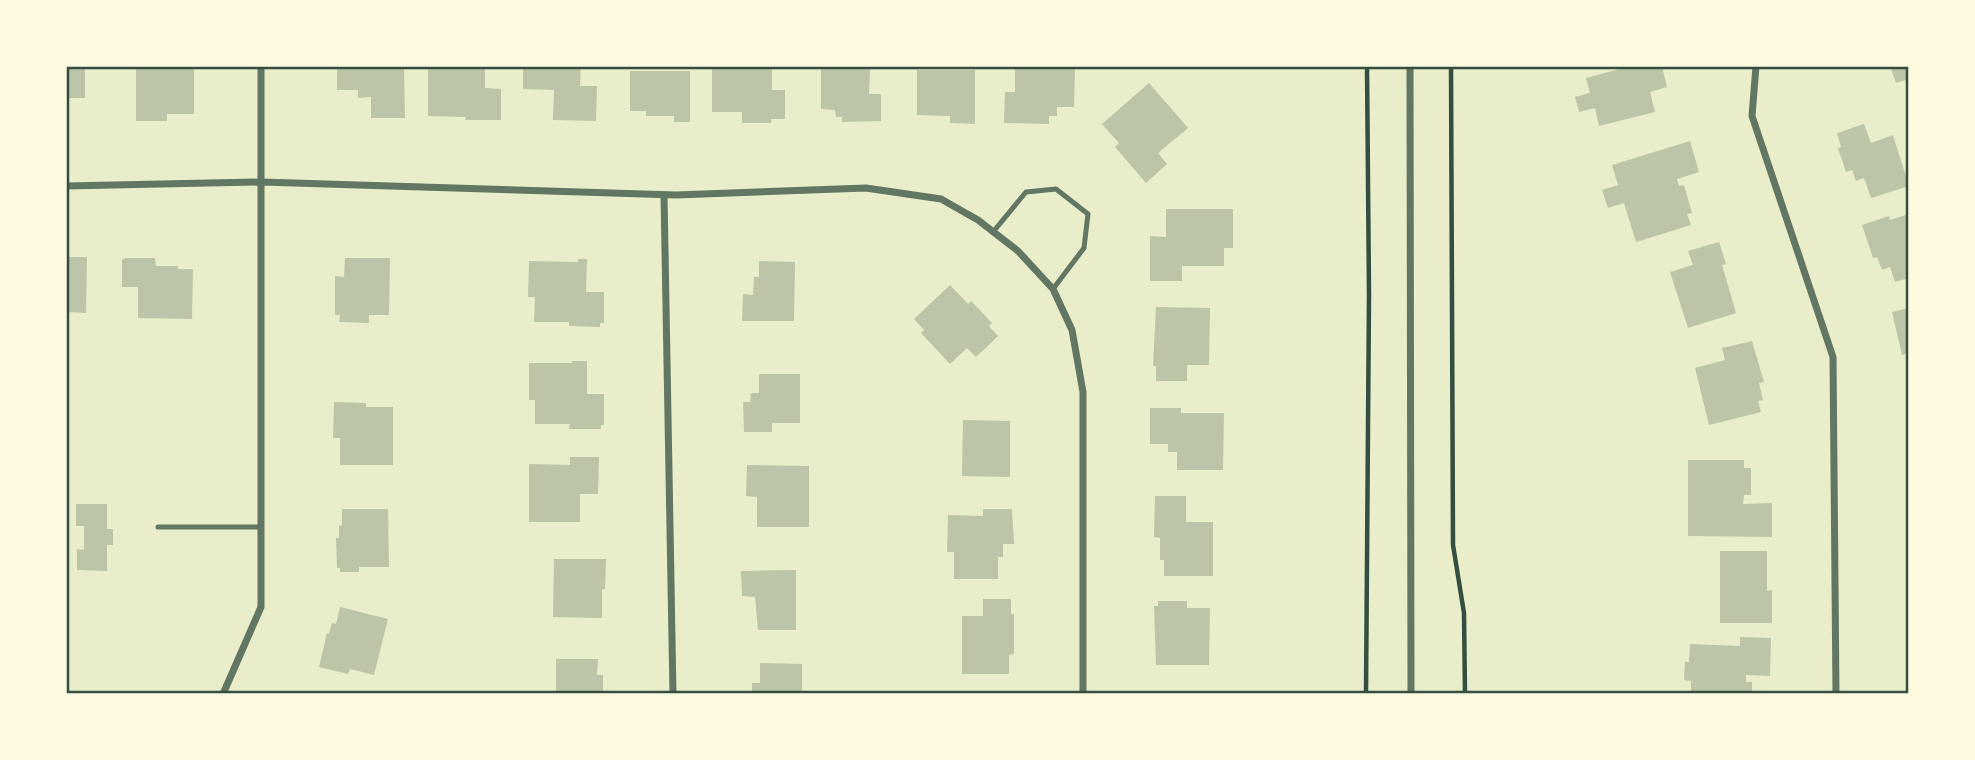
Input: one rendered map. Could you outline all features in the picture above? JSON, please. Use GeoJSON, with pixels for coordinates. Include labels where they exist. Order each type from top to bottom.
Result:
{"type":"FeatureCollection","features":[{"type":"Feature","properties":{"kind":"street"},"geometry":{"type":"LineString","coordinates":[[223,694],[261,607],[261,66]]}},
{"type":"Feature","properties":{"kind":"street"},"geometry":{"type":"LineString","coordinates":[[1410,66],[1411,694]]}},
{"type":"Feature","properties":{"kind":"street"},"geometry":{"type":"LineString","coordinates":[[1756,66],[1752,116],[1833,357],[1836,694]]}},
{"type":"Feature","properties":{"kind":"street"},"geometry":{"type":"LineString","coordinates":[[66,186],[262,182],[664,195],[866,188],[941,200],[978,220],[1018,251],[1053,289],[1072,330],[1083,392],[1083,694]]}},
{"type":"Feature","properties":{"kind":"street"},"geometry":{"type":"LineString","coordinates":[[664,195],[673,694]]}},
{"type":"Feature","properties":{"kind":"lane"},"geometry":{"type":"LineString","coordinates":[[993,232],[1026,192],[1056,188],[1088,214],[1084,248],[1053,289]]}},
{"type":"Feature","properties":{"kind":"lane"},"geometry":{"type":"LineString","coordinates":[[159,527],[261,527]]}},
{"type":"Feature","properties":{"kind":"path"},"geometry":{"type":"LineString","coordinates":[[1366,694],[1369,322],[1367,66]]}},
{"type":"Feature","properties":{"kind":"path"},"geometry":{"type":"LineString","coordinates":[[1451,66],[1453,545],[1464,613],[1465,694]]}},
{"type":"Feature","properties":{"kind":"building"},"geometry":{"type":"Polygon","coordinates":[[[66,66],[85,66],[85,98],[66,98],[66,66]]]}},
{"type":"Feature","properties":{"kind":"building"},"geometry":{"type":"Polygon","coordinates":[[[136,66],[194,66],[194,114],[167,114],[167,121],[136,121],[136,66]]]}},
{"type":"Feature","properties":{"kind":"building"},"geometry":{"type":"Polygon","coordinates":[[[337,66],[404,66],[405,118],[371,118],[371,97],[358,98],[358,90],[337,90],[337,66]]]}},
{"type":"Feature","properties":{"kind":"building"},"geometry":{"type":"Polygon","coordinates":[[[428,66],[485,66],[485,88],[501,89],[501,120],[428,116],[428,66]]]}},
{"type":"Feature","properties":{"kind":"building"},"geometry":{"type":"Polygon","coordinates":[[[523,66],[581,66],[580,86],[597,86],[596,121],[553,120],[554,90],[523,89],[523,66]]]}},
{"type":"Feature","properties":{"kind":"building"},"geometry":{"type":"Polygon","coordinates":[[[712,66],[772,66],[772,90],[785,90],[785,119],[771,119],[771,123],[742,123],[742,112],[712,112],[712,66]]]}},
{"type":"Feature","properties":{"kind":"building"},"geometry":{"type":"Polygon","coordinates":[[[1015,66],[1075,66],[1074,107],[1057,107],[1057,116],[1049,116],[1049,124],[1004,123],[1005,92],[1015,92],[1015,66]]]}},
{"type":"Feature","properties":{"kind":"building"},"geometry":{"type":"Polygon","coordinates":[[[1631,66],[1662,66],[1667,87],[1650,92],[1655,112],[1599,126],[1595,108],[1579,112],[1575,97],[1590,93],[1586,78],[1631,66]]]}},
{"type":"Feature","properties":{"kind":"building"},"geometry":{"type":"Polygon","coordinates":[[[1890,66],[1909,66],[1909,79],[1896,83],[1890,66]]]}},
{"type":"Feature","properties":{"kind":"building"},"geometry":{"type":"Polygon","coordinates":[[[821,68],[870,68],[869,94],[881,94],[881,121],[842,122],[842,117],[836,117],[835,110],[821,109],[821,68]]]}},
{"type":"Feature","properties":{"kind":"building"},"geometry":{"type":"Polygon","coordinates":[[[917,70],[975,70],[975,124],[950,123],[950,116],[917,115],[917,70]]]}},
{"type":"Feature","properties":{"kind":"building"},"geometry":{"type":"Polygon","coordinates":[[[630,71],[690,71],[690,122],[674,122],[674,116],[646,116],[646,111],[630,111],[630,71]]]}},
{"type":"Feature","properties":{"kind":"building"},"geometry":{"type":"Polygon","coordinates":[[[1149,83],[1188,128],[1158,153],[1167,164],[1146,183],[1115,147],[1119,143],[1102,124],[1149,83]]]}},
{"type":"Feature","properties":{"kind":"building"},"geometry":{"type":"Polygon","coordinates":[[[1864,124],[1871,143],[1893,135],[1909,186],[1871,198],[1864,178],[1856,181],[1852,170],[1846,172],[1838,148],[1841,147],[1837,133],[1864,124]]]}},
{"type":"Feature","properties":{"kind":"building"},"geometry":{"type":"Polygon","coordinates":[[[1690,141],[1699,172],[1677,179],[1679,186],[1684,185],[1692,213],[1687,214],[1691,225],[1636,242],[1624,203],[1608,208],[1602,190],[1618,185],[1612,165],[1690,141]]]}},
{"type":"Feature","properties":{"kind":"building"},"geometry":{"type":"Polygon","coordinates":[[[1166,209],[1233,209],[1233,248],[1224,248],[1224,266],[1182,266],[1182,281],[1150,281],[1150,236],[1166,237],[1166,209]]]}},
{"type":"Feature","properties":{"kind":"building"},"geometry":{"type":"Polygon","coordinates":[[[1909,214],[1909,278],[1895,282],[1890,267],[1882,270],[1877,257],[1873,258],[1862,225],[1889,216],[1890,220],[1909,214]]]}},
{"type":"Feature","properties":{"kind":"building"},"geometry":{"type":"Polygon","coordinates":[[[1719,242],[1726,264],[1722,265],[1736,313],[1688,328],[1670,272],[1693,265],[1688,251],[1719,242]]]}},
{"type":"Feature","properties":{"kind":"building"},"geometry":{"type":"Polygon","coordinates":[[[66,257],[87,257],[86,313],[66,312],[66,257]]]}},
{"type":"Feature","properties":{"kind":"building"},"geometry":{"type":"Polygon","coordinates":[[[155,258],[156,266],[193,269],[192,319],[138,318],[138,287],[122,287],[122,260],[155,258]]]}},
{"type":"Feature","properties":{"kind":"building"},"geometry":{"type":"Polygon","coordinates":[[[345,258],[390,258],[389,315],[369,315],[369,323],[339,322],[340,315],[335,315],[335,276],[344,277],[345,258]]]}},
{"type":"Feature","properties":{"kind":"building"},"geometry":{"type":"Polygon","coordinates":[[[578,259],[587,259],[586,292],[604,292],[604,323],[600,323],[600,327],[569,326],[569,322],[534,322],[535,297],[528,297],[529,261],[578,262],[578,259]]]}},
{"type":"Feature","properties":{"kind":"building"},"geometry":{"type":"Polygon","coordinates":[[[759,261],[795,262],[794,321],[742,321],[743,294],[753,295],[754,277],[759,277],[759,261]]]}},
{"type":"Feature","properties":{"kind":"building"},"geometry":{"type":"Polygon","coordinates":[[[950,285],[968,304],[971,301],[992,323],[989,326],[998,336],[976,357],[967,348],[950,364],[921,333],[924,330],[914,319],[950,285]]]}},
{"type":"Feature","properties":{"kind":"building"},"geometry":{"type":"Polygon","coordinates":[[[1156,307],[1210,308],[1209,365],[1187,365],[1187,381],[1156,381],[1156,366],[1153,366],[1156,307]]]}},
{"type":"Feature","properties":{"kind":"building"},"geometry":{"type":"Polygon","coordinates":[[[1909,308],[1909,353],[1902,355],[1892,312],[1909,308]]]}},
{"type":"Feature","properties":{"kind":"building"},"geometry":{"type":"Polygon","coordinates":[[[1752,341],[1764,382],[1759,383],[1763,400],[1758,401],[1761,412],[1709,425],[1695,368],[1725,360],[1722,348],[1752,341]]]}},
{"type":"Feature","properties":{"kind":"building"},"geometry":{"type":"Polygon","coordinates":[[[587,361],[587,394],[604,394],[604,425],[601,425],[601,429],[569,429],[570,424],[535,424],[535,400],[529,400],[529,363],[587,361]]]}},
{"type":"Feature","properties":{"kind":"building"},"geometry":{"type":"Polygon","coordinates":[[[759,374],[800,374],[800,423],[772,423],[772,432],[744,432],[743,402],[750,402],[751,393],[759,393],[759,374]]]}},
{"type":"Feature","properties":{"kind":"building"},"geometry":{"type":"Polygon","coordinates":[[[334,402],[366,403],[366,407],[393,407],[393,465],[340,465],[340,438],[333,438],[334,402]]]}},
{"type":"Feature","properties":{"kind":"building"},"geometry":{"type":"Polygon","coordinates":[[[1150,408],[1181,408],[1181,413],[1224,413],[1223,470],[1177,470],[1177,452],[1168,452],[1168,444],[1150,444],[1150,408]]]}},
{"type":"Feature","properties":{"kind":"building"},"geometry":{"type":"Polygon","coordinates":[[[963,420],[1010,421],[1010,477],[962,476],[963,420]]]}},
{"type":"Feature","properties":{"kind":"building"},"geometry":{"type":"Polygon","coordinates":[[[570,457],[599,457],[598,494],[580,494],[580,522],[529,522],[529,464],[570,465],[570,457]]]}},
{"type":"Feature","properties":{"kind":"building"},"geometry":{"type":"Polygon","coordinates":[[[1688,460],[1744,460],[1744,468],[1751,468],[1751,495],[1744,495],[1743,504],[1772,503],[1772,537],[1688,536],[1688,460]]]}},
{"type":"Feature","properties":{"kind":"building"},"geometry":{"type":"Polygon","coordinates":[[[747,465],[809,466],[809,527],[757,527],[757,497],[746,496],[747,465]]]}},
{"type":"Feature","properties":{"kind":"building"},"geometry":{"type":"Polygon","coordinates":[[[1155,496],[1186,496],[1186,522],[1213,522],[1213,576],[1164,576],[1164,560],[1160,560],[1160,538],[1154,537],[1155,496]]]}},
{"type":"Feature","properties":{"kind":"building"},"geometry":{"type":"Polygon","coordinates":[[[76,504],[107,504],[107,529],[113,529],[113,545],[107,545],[107,571],[77,570],[77,549],[84,550],[84,526],[76,526],[76,504]]]}},
{"type":"Feature","properties":{"kind":"building"},"geometry":{"type":"Polygon","coordinates":[[[342,509],[388,509],[389,567],[359,567],[359,572],[340,572],[340,568],[337,568],[336,538],[339,538],[339,526],[342,525],[342,509]]]}},
{"type":"Feature","properties":{"kind":"building"},"geometry":{"type":"Polygon","coordinates":[[[983,509],[1012,509],[1014,544],[1003,544],[1003,557],[998,557],[998,579],[954,579],[954,552],[947,552],[948,515],[983,516],[983,509]]]}},
{"type":"Feature","properties":{"kind":"building"},"geometry":{"type":"Polygon","coordinates":[[[1720,551],[1767,551],[1767,591],[1772,590],[1772,623],[1720,623],[1720,551]]]}},
{"type":"Feature","properties":{"kind":"building"},"geometry":{"type":"Polygon","coordinates":[[[554,559],[606,559],[602,618],[553,617],[554,559]]]}},
{"type":"Feature","properties":{"kind":"building"},"geometry":{"type":"Polygon","coordinates":[[[796,570],[796,630],[758,630],[755,597],[742,596],[741,571],[796,570]]]}},
{"type":"Feature","properties":{"kind":"building"},"geometry":{"type":"Polygon","coordinates":[[[983,599],[1011,599],[1011,614],[1014,614],[1014,654],[1009,655],[1009,674],[962,674],[962,616],[983,616],[983,599]]]}},
{"type":"Feature","properties":{"kind":"building"},"geometry":{"type":"Polygon","coordinates":[[[1158,601],[1187,601],[1187,608],[1210,608],[1209,665],[1156,665],[1154,606],[1158,606],[1158,601]]]}},
{"type":"Feature","properties":{"kind":"building"},"geometry":{"type":"Polygon","coordinates":[[[340,607],[388,619],[374,675],[350,669],[348,674],[319,667],[327,633],[329,634],[332,623],[336,624],[340,607]]]}},
{"type":"Feature","properties":{"kind":"building"},"geometry":{"type":"Polygon","coordinates":[[[1740,637],[1771,638],[1770,676],[1746,675],[1746,682],[1752,682],[1752,694],[1691,694],[1691,681],[1684,680],[1690,644],[1740,646],[1740,637]]]}},
{"type":"Feature","properties":{"kind":"building"},"geometry":{"type":"Polygon","coordinates":[[[556,659],[598,659],[597,675],[603,675],[603,694],[556,694],[556,659]]]}},
{"type":"Feature","properties":{"kind":"building"},"geometry":{"type":"Polygon","coordinates":[[[760,663],[802,664],[802,694],[752,694],[752,683],[760,683],[760,663]]]}}]}
